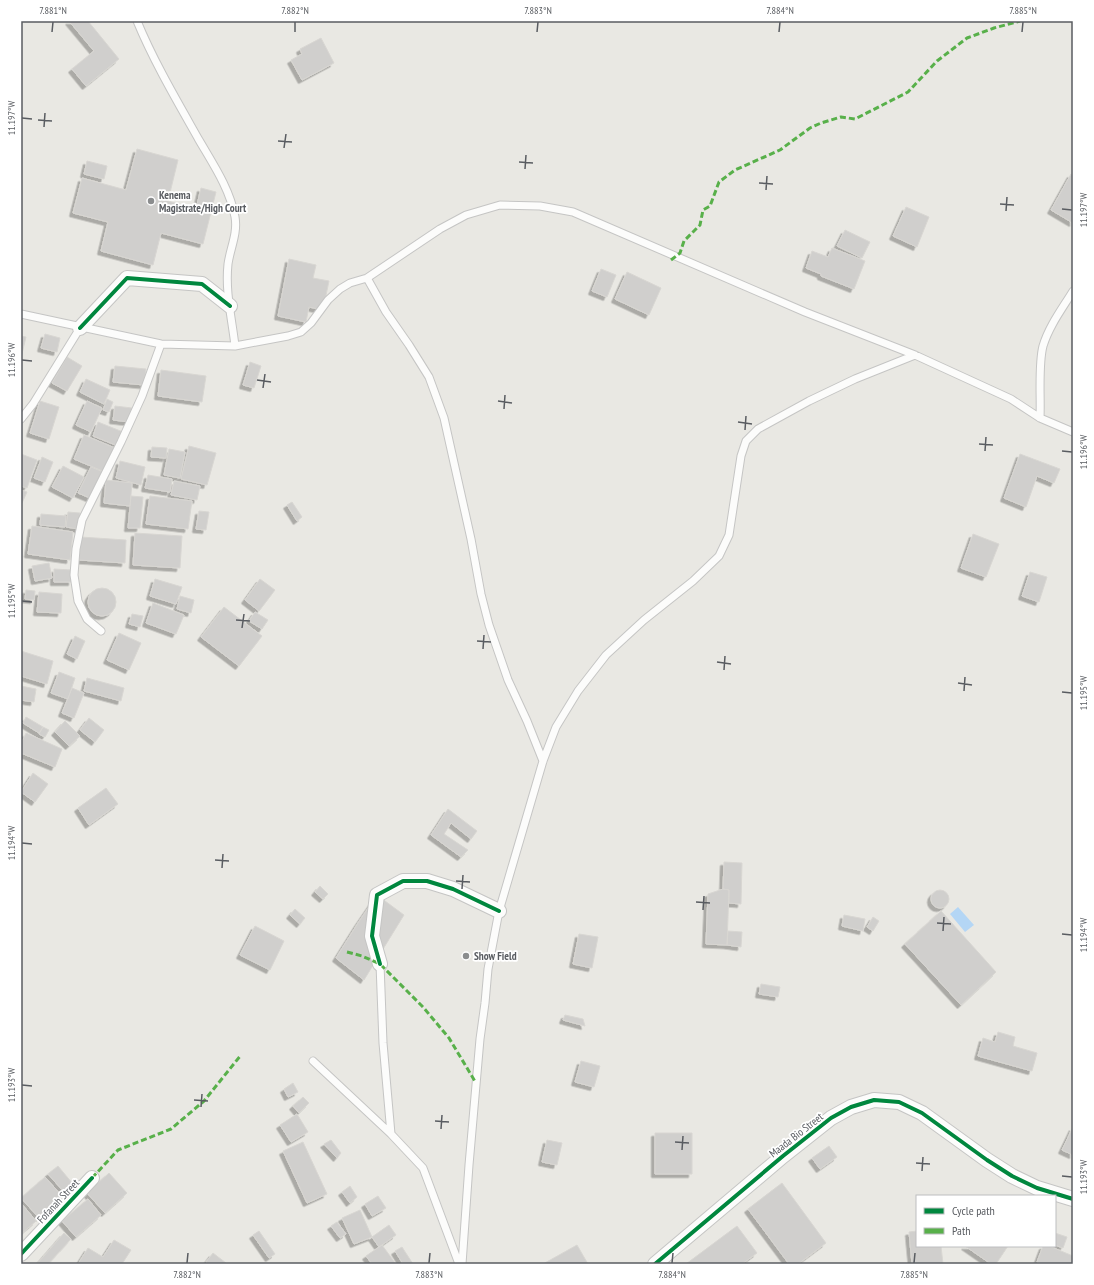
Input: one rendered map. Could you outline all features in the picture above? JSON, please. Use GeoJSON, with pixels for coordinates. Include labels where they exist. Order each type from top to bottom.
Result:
{"type":"FeatureCollection","features":[{"type":"Feature","properties":{"kind":"street"},"geometry":{"type":"LineString","coordinates":[[80,328],[127,278],[202,284],[230,306]]}},
{"type":"Feature","properties":{"kind":"street"},"geometry":{"type":"LineString","coordinates":[[380,964],[372,936],[377,896],[403,881],[427,881],[452,889],[499,911]]}},
{"type":"Feature","properties":{"kind":"street","name":"Maada Bio Street"},"geometry":{"type":"LineString","coordinates":[[655,1264],[783,1156],[831,1118],[851,1107],[874,1100],[899,1102],[922,1113],[987,1160],[1012,1176],[1037,1188],[1073,1198]]}},
{"type":"Feature","properties":{"kind":"street","name":"Fofanah Street"},"geometry":{"type":"LineString","coordinates":[[21,1254],[92,1178]]}},
{"type":"Feature","properties":{"kind":"lane"},"geometry":{"type":"LineString","coordinates":[[137,21],[149,50],[218,174],[230,199],[236,218],[235,235],[228,264],[227,287],[235,346]]}},
{"type":"Feature","properties":{"kind":"lane"},"geometry":{"type":"LineString","coordinates":[[21,314],[80,328],[161,344],[235,346],[288,336],[301,332],[311,324],[328,300],[340,289],[350,283],[367,278],[440,229],[466,215],[500,205],[540,206],[573,212],[805,312],[915,355],[1011,399],[1040,418],[1073,432]]}},
{"type":"Feature","properties":{"kind":"lane"},"geometry":{"type":"LineString","coordinates":[[367,278],[386,312],[430,377],[444,418],[471,539],[481,594],[489,625],[508,680],[543,761]]}},
{"type":"Feature","properties":{"kind":"lane"},"geometry":{"type":"LineString","coordinates":[[1040,418],[1043,347],[1051,328],[1073,291]]}},
{"type":"Feature","properties":{"kind":"lane"},"geometry":{"type":"LineString","coordinates":[[21,419],[33,404],[80,328]]}},
{"type":"Feature","properties":{"kind":"lane"},"geometry":{"type":"LineString","coordinates":[[101,631],[87,618],[78,601],[74,575],[82,520],[118,449],[142,396],[161,344]]}},
{"type":"Feature","properties":{"kind":"lane"},"geometry":{"type":"LineString","coordinates":[[462,1264],[480,1039],[486,1003],[488,969],[499,911],[543,761],[556,728],[578,691],[606,655],[644,620],[693,581],[719,556],[729,535],[741,456],[746,441],[758,429],[809,401],[855,379],[915,355]]}},
{"type":"Feature","properties":{"kind":"lane"},"geometry":{"type":"LineString","coordinates":[[380,964],[383,1043],[391,1134]]}},
{"type":"Feature","properties":{"kind":"lane"},"geometry":{"type":"LineString","coordinates":[[313,1061],[391,1134],[423,1168],[459,1264]]}},
{"type":"Feature","properties":{"kind":"water"},"geometry":{"type":"Polygon","coordinates":[[[958,907],[974,925],[965,932],[950,914],[958,907]]]}},
{"type":"Feature","properties":{"kind":"building"},"geometry":{"type":"Polygon","coordinates":[[[69,21],[88,21],[119,59],[86,86],[72,69],[94,51],[69,21]]]}},
{"type":"Feature","properties":{"kind":"building"},"geometry":{"type":"Polygon","coordinates":[[[321,38],[334,63],[302,80],[291,60],[302,54],[300,49],[321,38]]]}},
{"type":"Feature","properties":{"kind":"building"},"geometry":{"type":"Polygon","coordinates":[[[137,149],[178,160],[168,201],[196,209],[201,188],[216,192],[203,244],[161,233],[153,265],[101,251],[108,222],[73,213],[82,178],[126,190],[137,149]]]}},
{"type":"Feature","properties":{"kind":"building"},"geometry":{"type":"Polygon","coordinates":[[[87,161],[107,166],[104,179],[84,174],[87,161]]]}},
{"type":"Feature","properties":{"kind":"building"},"geometry":{"type":"Polygon","coordinates":[[[1071,174],[1073,175],[1073,223],[1051,210],[1071,174]]]}},
{"type":"Feature","properties":{"kind":"building"},"geometry":{"type":"Polygon","coordinates":[[[906,207],[929,217],[917,247],[893,236],[906,207]]]}},
{"type":"Feature","properties":{"kind":"building"},"geometry":{"type":"Polygon","coordinates":[[[845,230],[870,242],[862,258],[837,246],[845,230]]]}},
{"type":"Feature","properties":{"kind":"building"},"geometry":{"type":"Polygon","coordinates":[[[832,248],[865,261],[854,289],[821,276],[821,274],[806,268],[812,251],[828,257],[832,248]]]}},
{"type":"Feature","properties":{"kind":"building"},"geometry":{"type":"Polygon","coordinates":[[[289,259],[316,265],[313,278],[329,281],[323,310],[309,307],[306,322],[278,316],[289,259]]]}},
{"type":"Feature","properties":{"kind":"building"},"geometry":{"type":"Polygon","coordinates":[[[601,269],[616,275],[607,297],[592,291],[601,269]]]}},
{"type":"Feature","properties":{"kind":"building"},"geometry":{"type":"Polygon","coordinates":[[[627,272],[661,288],[649,315],[615,299],[627,272]]]}},
{"type":"Feature","properties":{"kind":"building"},"geometry":{"type":"Polygon","coordinates":[[[45,334],[60,338],[57,352],[41,348],[45,334]]]}},
{"type":"Feature","properties":{"kind":"building"},"geometry":{"type":"Polygon","coordinates":[[[21,336],[26,337],[21,358],[21,336]]]}},
{"type":"Feature","properties":{"kind":"building"},"geometry":{"type":"Polygon","coordinates":[[[67,357],[82,366],[67,391],[52,383],[67,357]]]}},
{"type":"Feature","properties":{"kind":"building"},"geometry":{"type":"Polygon","coordinates":[[[250,362],[261,366],[254,388],[243,385],[250,362]]]}},
{"type":"Feature","properties":{"kind":"building"},"geometry":{"type":"Polygon","coordinates":[[[115,366],[146,369],[144,385],[113,382],[115,366]]]}},
{"type":"Feature","properties":{"kind":"building"},"geometry":{"type":"Polygon","coordinates":[[[161,370],[206,376],[202,402],[158,396],[161,370]]]}},
{"type":"Feature","properties":{"kind":"building"},"geometry":{"type":"Polygon","coordinates":[[[86,379],[110,390],[104,404],[80,392],[86,379]]]}},
{"type":"Feature","properties":{"kind":"building"},"geometry":{"type":"Polygon","coordinates":[[[107,399],[113,402],[109,412],[103,410],[107,399]]]}},
{"type":"Feature","properties":{"kind":"building"},"geometry":{"type":"Polygon","coordinates":[[[40,401],[59,407],[49,439],[30,433],[40,401]]]}},
{"type":"Feature","properties":{"kind":"building"},"geometry":{"type":"Polygon","coordinates":[[[87,401],[102,408],[91,432],[76,425],[87,401]]]}},
{"type":"Feature","properties":{"kind":"building"},"geometry":{"type":"Polygon","coordinates":[[[115,406],[132,408],[130,422],[113,420],[115,406]]]}},
{"type":"Feature","properties":{"kind":"building"},"geometry":{"type":"Polygon","coordinates":[[[98,422],[123,432],[118,446],[93,436],[98,422]]]}},
{"type":"Feature","properties":{"kind":"building"},"geometry":{"type":"Polygon","coordinates":[[[84,435],[115,448],[105,472],[74,459],[84,435]]]}},
{"type":"Feature","properties":{"kind":"building"},"geometry":{"type":"Polygon","coordinates":[[[189,446],[216,453],[207,485],[181,479],[189,446]]]}},
{"type":"Feature","properties":{"kind":"building"},"geometry":{"type":"Polygon","coordinates":[[[152,447],[167,448],[166,458],[151,457],[152,447]]]}},
{"type":"Feature","properties":{"kind":"building"},"geometry":{"type":"Polygon","coordinates":[[[169,449],[185,452],[180,478],[164,475],[169,449]]]}},
{"type":"Feature","properties":{"kind":"building"},"geometry":{"type":"Polygon","coordinates":[[[21,454],[37,460],[27,488],[21,486],[21,454]]]}},
{"type":"Feature","properties":{"kind":"building"},"geometry":{"type":"Polygon","coordinates":[[[1020,454],[1060,469],[1054,483],[1037,476],[1026,507],[1004,498],[1020,454]]]}},
{"type":"Feature","properties":{"kind":"building"},"geometry":{"type":"Polygon","coordinates":[[[42,457],[53,462],[45,482],[34,478],[42,457]]]}},
{"type":"Feature","properties":{"kind":"building"},"geometry":{"type":"Polygon","coordinates":[[[120,461],[145,467],[141,485],[116,478],[120,461]]]}},
{"type":"Feature","properties":{"kind":"building"},"geometry":{"type":"Polygon","coordinates":[[[63,466],[84,477],[73,498],[52,487],[63,466]]]}},
{"type":"Feature","properties":{"kind":"building"},"geometry":{"type":"Polygon","coordinates":[[[91,467],[103,472],[90,498],[78,493],[91,467]]]}},
{"type":"Feature","properties":{"kind":"building"},"geometry":{"type":"Polygon","coordinates":[[[148,475],[172,479],[170,492],[145,488],[148,475]]]}},
{"type":"Feature","properties":{"kind":"building"},"geometry":{"type":"Polygon","coordinates":[[[106,480],[132,483],[130,506],[104,503],[106,480]]]}},
{"type":"Feature","properties":{"kind":"building"},"geometry":{"type":"Polygon","coordinates":[[[174,481],[200,486],[197,500],[171,495],[174,481]]]}},
{"type":"Feature","properties":{"kind":"building"},"geometry":{"type":"Polygon","coordinates":[[[21,490],[27,492],[22,503],[21,503],[21,490]]]}},
{"type":"Feature","properties":{"kind":"building"},"geometry":{"type":"Polygon","coordinates":[[[131,496],[143,497],[140,528],[128,528],[131,496]]]}},
{"type":"Feature","properties":{"kind":"building"},"geometry":{"type":"Polygon","coordinates":[[[150,496],[192,501],[188,529],[146,524],[150,496]]]}},
{"type":"Feature","properties":{"kind":"building"},"geometry":{"type":"Polygon","coordinates":[[[292,502],[302,517],[297,521],[287,505],[292,502]]]}},
{"type":"Feature","properties":{"kind":"building"},"geometry":{"type":"Polygon","coordinates":[[[199,511],[209,512],[206,530],[196,529],[199,511]]]}},
{"type":"Feature","properties":{"kind":"building"},"geometry":{"type":"Polygon","coordinates":[[[68,512],[80,513],[79,529],[66,527],[68,512]]]}},
{"type":"Feature","properties":{"kind":"building"},"geometry":{"type":"Polygon","coordinates":[[[41,514],[66,516],[65,527],[40,525],[41,514]]]}},
{"type":"Feature","properties":{"kind":"building"},"geometry":{"type":"Polygon","coordinates":[[[32,526],[73,532],[70,560],[28,554],[32,526]]]}},
{"type":"Feature","properties":{"kind":"building"},"geometry":{"type":"Polygon","coordinates":[[[135,533],[182,536],[180,568],[133,565],[135,533]]]}},
{"type":"Feature","properties":{"kind":"building"},"geometry":{"type":"Polygon","coordinates":[[[973,534],[999,544],[986,577],[961,568],[973,534]]]}},
{"type":"Feature","properties":{"kind":"building"},"geometry":{"type":"Polygon","coordinates":[[[81,537],[126,540],[125,563],[79,560],[81,537]]]}},
{"type":"Feature","properties":{"kind":"building"},"geometry":{"type":"Polygon","coordinates":[[[49,563],[52,578],[35,581],[32,566],[49,563]]]}},
{"type":"Feature","properties":{"kind":"building"},"geometry":{"type":"Polygon","coordinates":[[[54,569],[72,570],[72,582],[54,582],[54,569]]]}},
{"type":"Feature","properties":{"kind":"building"},"geometry":{"type":"Polygon","coordinates":[[[1030,572],[1047,577],[1039,602],[1022,596],[1030,572]]]}},
{"type":"Feature","properties":{"kind":"building"},"geometry":{"type":"Polygon","coordinates":[[[155,579],[182,587],[176,604],[150,596],[155,579]]]}},
{"type":"Feature","properties":{"kind":"building"},"geometry":{"type":"Polygon","coordinates":[[[260,579],[275,590],[259,611],[245,600],[260,579]]]}},
{"type":"Feature","properties":{"kind":"building"},"geometry":{"type":"Polygon","coordinates":[[[102,588],[108,589],[112,592],[115,596],[115,608],[112,612],[108,615],[102,616],[96,615],[92,612],[89,608],[88,602],[89,596],[92,592],[96,589],[102,588]]]}},
{"type":"Feature","properties":{"kind":"building"},"geometry":{"type":"Polygon","coordinates":[[[26,590],[35,591],[34,600],[25,599],[26,590]]]}},
{"type":"Feature","properties":{"kind":"building"},"geometry":{"type":"Polygon","coordinates":[[[39,592],[62,594],[61,613],[37,612],[39,592]]]}},
{"type":"Feature","properties":{"kind":"building"},"geometry":{"type":"Polygon","coordinates":[[[180,596],[194,600],[191,613],[177,609],[180,596]]]}},
{"type":"Feature","properties":{"kind":"building"},"geometry":{"type":"Polygon","coordinates":[[[153,603],[184,615],[176,634],[146,623],[153,603]]]}},
{"type":"Feature","properties":{"kind":"building"},"geometry":{"type":"Polygon","coordinates":[[[224,607],[262,636],[239,666],[201,637],[224,607]]]}},
{"type":"Feature","properties":{"kind":"building"},"geometry":{"type":"Polygon","coordinates":[[[255,612],[268,620],[262,629],[249,621],[255,612]]]}},
{"type":"Feature","properties":{"kind":"building"},"geometry":{"type":"Polygon","coordinates":[[[132,614],[143,616],[140,627],[129,624],[132,614]]]}},
{"type":"Feature","properties":{"kind":"building"},"geometry":{"type":"Polygon","coordinates":[[[119,633],[141,643],[129,670],[107,660],[119,633]]]}},
{"type":"Feature","properties":{"kind":"building"},"geometry":{"type":"Polygon","coordinates":[[[75,636],[85,641],[77,659],[67,654],[75,636]]]}},
{"type":"Feature","properties":{"kind":"building"},"geometry":{"type":"Polygon","coordinates":[[[21,651],[53,661],[47,684],[21,676],[21,651]]]}},
{"type":"Feature","properties":{"kind":"building"},"geometry":{"type":"Polygon","coordinates":[[[59,672],[75,678],[68,699],[51,693],[59,672]]]}},
{"type":"Feature","properties":{"kind":"building"},"geometry":{"type":"Polygon","coordinates":[[[87,678],[124,688],[121,701],[84,691],[87,678]]]}},
{"type":"Feature","properties":{"kind":"building"},"geometry":{"type":"Polygon","coordinates":[[[21,686],[36,689],[34,702],[21,700],[21,686]]]}},
{"type":"Feature","properties":{"kind":"building"},"geometry":{"type":"Polygon","coordinates":[[[72,688],[84,693],[74,718],[62,713],[72,688]]]}},
{"type":"Feature","properties":{"kind":"building"},"geometry":{"type":"Polygon","coordinates":[[[26,717],[43,727],[39,733],[23,723],[26,717]]]}},
{"type":"Feature","properties":{"kind":"building"},"geometry":{"type":"Polygon","coordinates":[[[89,718],[104,730],[95,742],[80,730],[89,718]]]}},
{"type":"Feature","properties":{"kind":"building"},"geometry":{"type":"Polygon","coordinates":[[[65,721],[80,736],[69,746],[55,732],[65,721]]]}},
{"type":"Feature","properties":{"kind":"building"},"geometry":{"type":"Polygon","coordinates":[[[43,727],[49,730],[45,737],[39,734],[43,727]]]}},
{"type":"Feature","properties":{"kind":"building"},"geometry":{"type":"Polygon","coordinates":[[[26,733],[62,749],[55,767],[21,753],[21,744],[26,733]]]}},
{"type":"Feature","properties":{"kind":"building"},"geometry":{"type":"Polygon","coordinates":[[[33,773],[48,784],[35,802],[21,792],[33,773]]]}},
{"type":"Feature","properties":{"kind":"building"},"geometry":{"type":"Polygon","coordinates":[[[106,788],[118,804],[89,825],[78,808],[106,788]]]}},
{"type":"Feature","properties":{"kind":"building"},"geometry":{"type":"Polygon","coordinates":[[[448,809],[477,831],[471,839],[451,823],[444,834],[468,850],[461,857],[431,835],[448,809]]]}},
{"type":"Feature","properties":{"kind":"building"},"geometry":{"type":"Polygon","coordinates":[[[724,862],[742,863],[741,904],[729,903],[729,890],[723,889],[724,862]]]}},
{"type":"Feature","properties":{"kind":"building"},"geometry":{"type":"Polygon","coordinates":[[[320,886],[328,894],[323,899],[315,892],[320,886]]]}},
{"type":"Feature","properties":{"kind":"building"},"geometry":{"type":"Polygon","coordinates":[[[723,889],[729,890],[727,945],[706,944],[708,894],[723,889]]]}},
{"type":"Feature","properties":{"kind":"building"},"geometry":{"type":"Polygon","coordinates":[[[936,890],[944,890],[949,895],[947,906],[944,908],[936,908],[931,903],[931,895],[936,890]]]}},
{"type":"Feature","properties":{"kind":"building"},"geometry":{"type":"Polygon","coordinates":[[[377,895],[404,915],[364,980],[336,958],[377,895]]]}},
{"type":"Feature","properties":{"kind":"building"},"geometry":{"type":"Polygon","coordinates":[[[295,909],[305,918],[300,924],[290,915],[295,909]]]}},
{"type":"Feature","properties":{"kind":"building"},"geometry":{"type":"Polygon","coordinates":[[[941,911],[996,972],[961,1005],[905,944],[941,911]]]}},
{"type":"Feature","properties":{"kind":"building"},"geometry":{"type":"Polygon","coordinates":[[[844,915],[865,919],[863,931],[842,926],[844,915]]]}},
{"type":"Feature","properties":{"kind":"building"},"geometry":{"type":"Polygon","coordinates":[[[873,917],[879,921],[873,931],[867,927],[873,917]]]}},
{"type":"Feature","properties":{"kind":"building"},"geometry":{"type":"Polygon","coordinates":[[[255,926],[284,941],[270,970],[240,955],[255,926]]]}},
{"type":"Feature","properties":{"kind":"building"},"geometry":{"type":"Polygon","coordinates":[[[728,931],[742,932],[741,947],[727,945],[728,931]]]}},
{"type":"Feature","properties":{"kind":"building"},"geometry":{"type":"Polygon","coordinates":[[[579,934],[598,937],[592,968],[573,964],[579,934]]]}},
{"type":"Feature","properties":{"kind":"building"},"geometry":{"type":"Polygon","coordinates":[[[761,984],[780,987],[778,997],[759,994],[761,984]]]}},
{"type":"Feature","properties":{"kind":"building"},"geometry":{"type":"Polygon","coordinates":[[[565,1015],[583,1019],[585,1026],[563,1020],[565,1015]]]}},
{"type":"Feature","properties":{"kind":"building"},"geometry":{"type":"Polygon","coordinates":[[[998,1032],[1015,1037],[1013,1046],[1037,1053],[1032,1071],[978,1056],[983,1038],[995,1042],[998,1032]]]}},
{"type":"Feature","properties":{"kind":"building"},"geometry":{"type":"Polygon","coordinates":[[[581,1061],[600,1066],[594,1087],[575,1082],[581,1061]]]}},
{"type":"Feature","properties":{"kind":"building"},"geometry":{"type":"Polygon","coordinates":[[[293,1083],[298,1092],[288,1097],[284,1089],[293,1083]]]}},
{"type":"Feature","properties":{"kind":"building"},"geometry":{"type":"Polygon","coordinates":[[[303,1097],[309,1103],[299,1113],[293,1106],[303,1097]]]}},
{"type":"Feature","properties":{"kind":"building"},"geometry":{"type":"Polygon","coordinates":[[[297,1114],[308,1132],[291,1142],[280,1125],[297,1114]]]}},
{"type":"Feature","properties":{"kind":"building"},"geometry":{"type":"Polygon","coordinates":[[[1073,1127],[1073,1155],[1062,1150],[1073,1127]]]}},
{"type":"Feature","properties":{"kind":"building"},"geometry":{"type":"Polygon","coordinates":[[[655,1133],[692,1133],[692,1174],[655,1174],[655,1133]]]}},
{"type":"Feature","properties":{"kind":"building"},"geometry":{"type":"Polygon","coordinates":[[[331,1140],[341,1153],[337,1158],[324,1144],[331,1140]]]}},
{"type":"Feature","properties":{"kind":"building"},"geometry":{"type":"Polygon","coordinates":[[[547,1140],[562,1143],[557,1165],[542,1162],[547,1140]]]}},
{"type":"Feature","properties":{"kind":"building"},"geometry":{"type":"Polygon","coordinates":[[[303,1142],[327,1194],[307,1203],[283,1151],[303,1142]]]}},
{"type":"Feature","properties":{"kind":"building"},"geometry":{"type":"Polygon","coordinates":[[[829,1146],[837,1157],[820,1169],[812,1158],[829,1146]]]}},
{"type":"Feature","properties":{"kind":"building"},"geometry":{"type":"Polygon","coordinates":[[[58,1166],[73,1184],[64,1192],[48,1174],[58,1166]]]}},
{"type":"Feature","properties":{"kind":"building"},"geometry":{"type":"Polygon","coordinates":[[[109,1173],[127,1193],[105,1213],[87,1193],[109,1173]]]}},
{"type":"Feature","properties":{"kind":"building"},"geometry":{"type":"Polygon","coordinates":[[[45,1177],[62,1196],[39,1218],[21,1198],[45,1177]]]}},
{"type":"Feature","properties":{"kind":"building"},"geometry":{"type":"Polygon","coordinates":[[[782,1183],[826,1243],[798,1264],[789,1264],[748,1209],[782,1183]]]}},
{"type":"Feature","properties":{"kind":"building"},"geometry":{"type":"Polygon","coordinates":[[[350,1186],[357,1197],[350,1203],[342,1192],[350,1186]]]}},
{"type":"Feature","properties":{"kind":"building"},"geometry":{"type":"Polygon","coordinates":[[[378,1196],[386,1208],[372,1216],[365,1204],[378,1196]]]}},
{"type":"Feature","properties":{"kind":"building"},"geometry":{"type":"Polygon","coordinates":[[[88,1199],[101,1215],[76,1237],[62,1221],[88,1199]]]}},
{"type":"Feature","properties":{"kind":"building"},"geometry":{"type":"Polygon","coordinates":[[[21,1203],[36,1221],[21,1234],[21,1203]]]}},
{"type":"Feature","properties":{"kind":"building"},"geometry":{"type":"Polygon","coordinates":[[[360,1210],[372,1237],[354,1244],[342,1218],[360,1210]]]}},
{"type":"Feature","properties":{"kind":"building"},"geometry":{"type":"Polygon","coordinates":[[[337,1222],[346,1234],[340,1238],[331,1226],[337,1222]]]}},
{"type":"Feature","properties":{"kind":"building"},"geometry":{"type":"Polygon","coordinates":[[[389,1225],[396,1235],[379,1247],[372,1237],[389,1225]]]}},
{"type":"Feature","properties":{"kind":"building"},"geometry":{"type":"Polygon","coordinates":[[[737,1226],[757,1253],[742,1264],[686,1264],[737,1226]]]}},
{"type":"Feature","properties":{"kind":"building"},"geometry":{"type":"Polygon","coordinates":[[[259,1231],[275,1254],[269,1258],[253,1235],[259,1231]]]}},
{"type":"Feature","properties":{"kind":"building"},"geometry":{"type":"Polygon","coordinates":[[[916,1231],[916,1247],[941,1247],[943,1264],[912,1264],[909,1232],[916,1231]]]}},
{"type":"Feature","properties":{"kind":"building"},"geometry":{"type":"Polygon","coordinates":[[[64,1233],[71,1239],[48,1264],[37,1264],[64,1233]]]}},
{"type":"Feature","properties":{"kind":"building"},"geometry":{"type":"Polygon","coordinates":[[[1056,1233],[1067,1237],[1063,1248],[1056,1245],[1056,1233]]]}},
{"type":"Feature","properties":{"kind":"building"},"geometry":{"type":"Polygon","coordinates":[[[114,1240],[131,1250],[122,1264],[78,1264],[88,1248],[103,1257],[114,1240]]]}},
{"type":"Feature","properties":{"kind":"building"},"geometry":{"type":"Polygon","coordinates":[[[382,1245],[396,1264],[372,1264],[366,1256],[382,1245]]]}},
{"type":"Feature","properties":{"kind":"building"},"geometry":{"type":"Polygon","coordinates":[[[577,1245],[588,1264],[543,1264],[577,1245]]]}},
{"type":"Feature","properties":{"kind":"building"},"geometry":{"type":"Polygon","coordinates":[[[402,1247],[413,1264],[403,1264],[395,1251],[402,1247]]]}},
{"type":"Feature","properties":{"kind":"building"},"geometry":{"type":"Polygon","coordinates":[[[966,1247],[1007,1247],[996,1264],[991,1264],[966,1247]]]}},
{"type":"Feature","properties":{"kind":"building"},"geometry":{"type":"Polygon","coordinates":[[[1043,1247],[1051,1247],[1073,1256],[1071,1264],[1042,1264],[1037,1262],[1043,1247]]]}},
{"type":"Feature","properties":{"kind":"building"},"geometry":{"type":"Polygon","coordinates":[[[213,1253],[226,1264],[208,1264],[206,1262],[213,1253]]]}},
{"type":"Feature","properties":{"kind":"marked path"},"geometry":{"type":"LineString","coordinates":[[671,260],[680,253],[684,241],[700,225],[703,210],[710,206],[719,182],[735,170],[780,150],[810,128],[821,123],[841,117],[855,119],[908,92],[937,61],[967,38],[994,28],[1020,21]]}},
{"type":"Feature","properties":{"kind":"marked path"},"geometry":{"type":"LineString","coordinates":[[347,952],[362,956],[380,964],[423,1007],[449,1038],[476,1083]]}},
{"type":"Feature","properties":{"kind":"marked path"},"geometry":{"type":"LineString","coordinates":[[92,1178],[118,1150],[171,1129],[204,1101],[241,1055]]}},
{"type":"Feature","properties":{"kind":"cycle path"},"geometry":{"type":"LineString","coordinates":[[80,328],[127,278],[202,284],[230,306]]}},
{"type":"Feature","properties":{"kind":"cycle path"},"geometry":{"type":"LineString","coordinates":[[380,964],[372,936],[377,895],[403,881],[427,881],[453,889],[499,911]]}},
{"type":"Feature","properties":{"kind":"cycle path"},"geometry":{"type":"LineString","coordinates":[[655,1264],[783,1156],[831,1118],[851,1107],[874,1100],[899,1102],[922,1113],[987,1160],[1012,1176],[1037,1188],[1073,1199]]}},
{"type":"Feature","properties":{"kind":"cycle path"},"geometry":{"type":"LineString","coordinates":[[21,1254],[92,1178]]}},
{"type":"Feature","properties":{"kind":"place","name":"Kenema Magistrate/High Court"},"geometry":{"type":"Point","coordinates":[151,201]}},
{"type":"Feature","properties":{"kind":"place","name":"Show Field"},"geometry":{"type":"Point","coordinates":[466,956]}}]}
